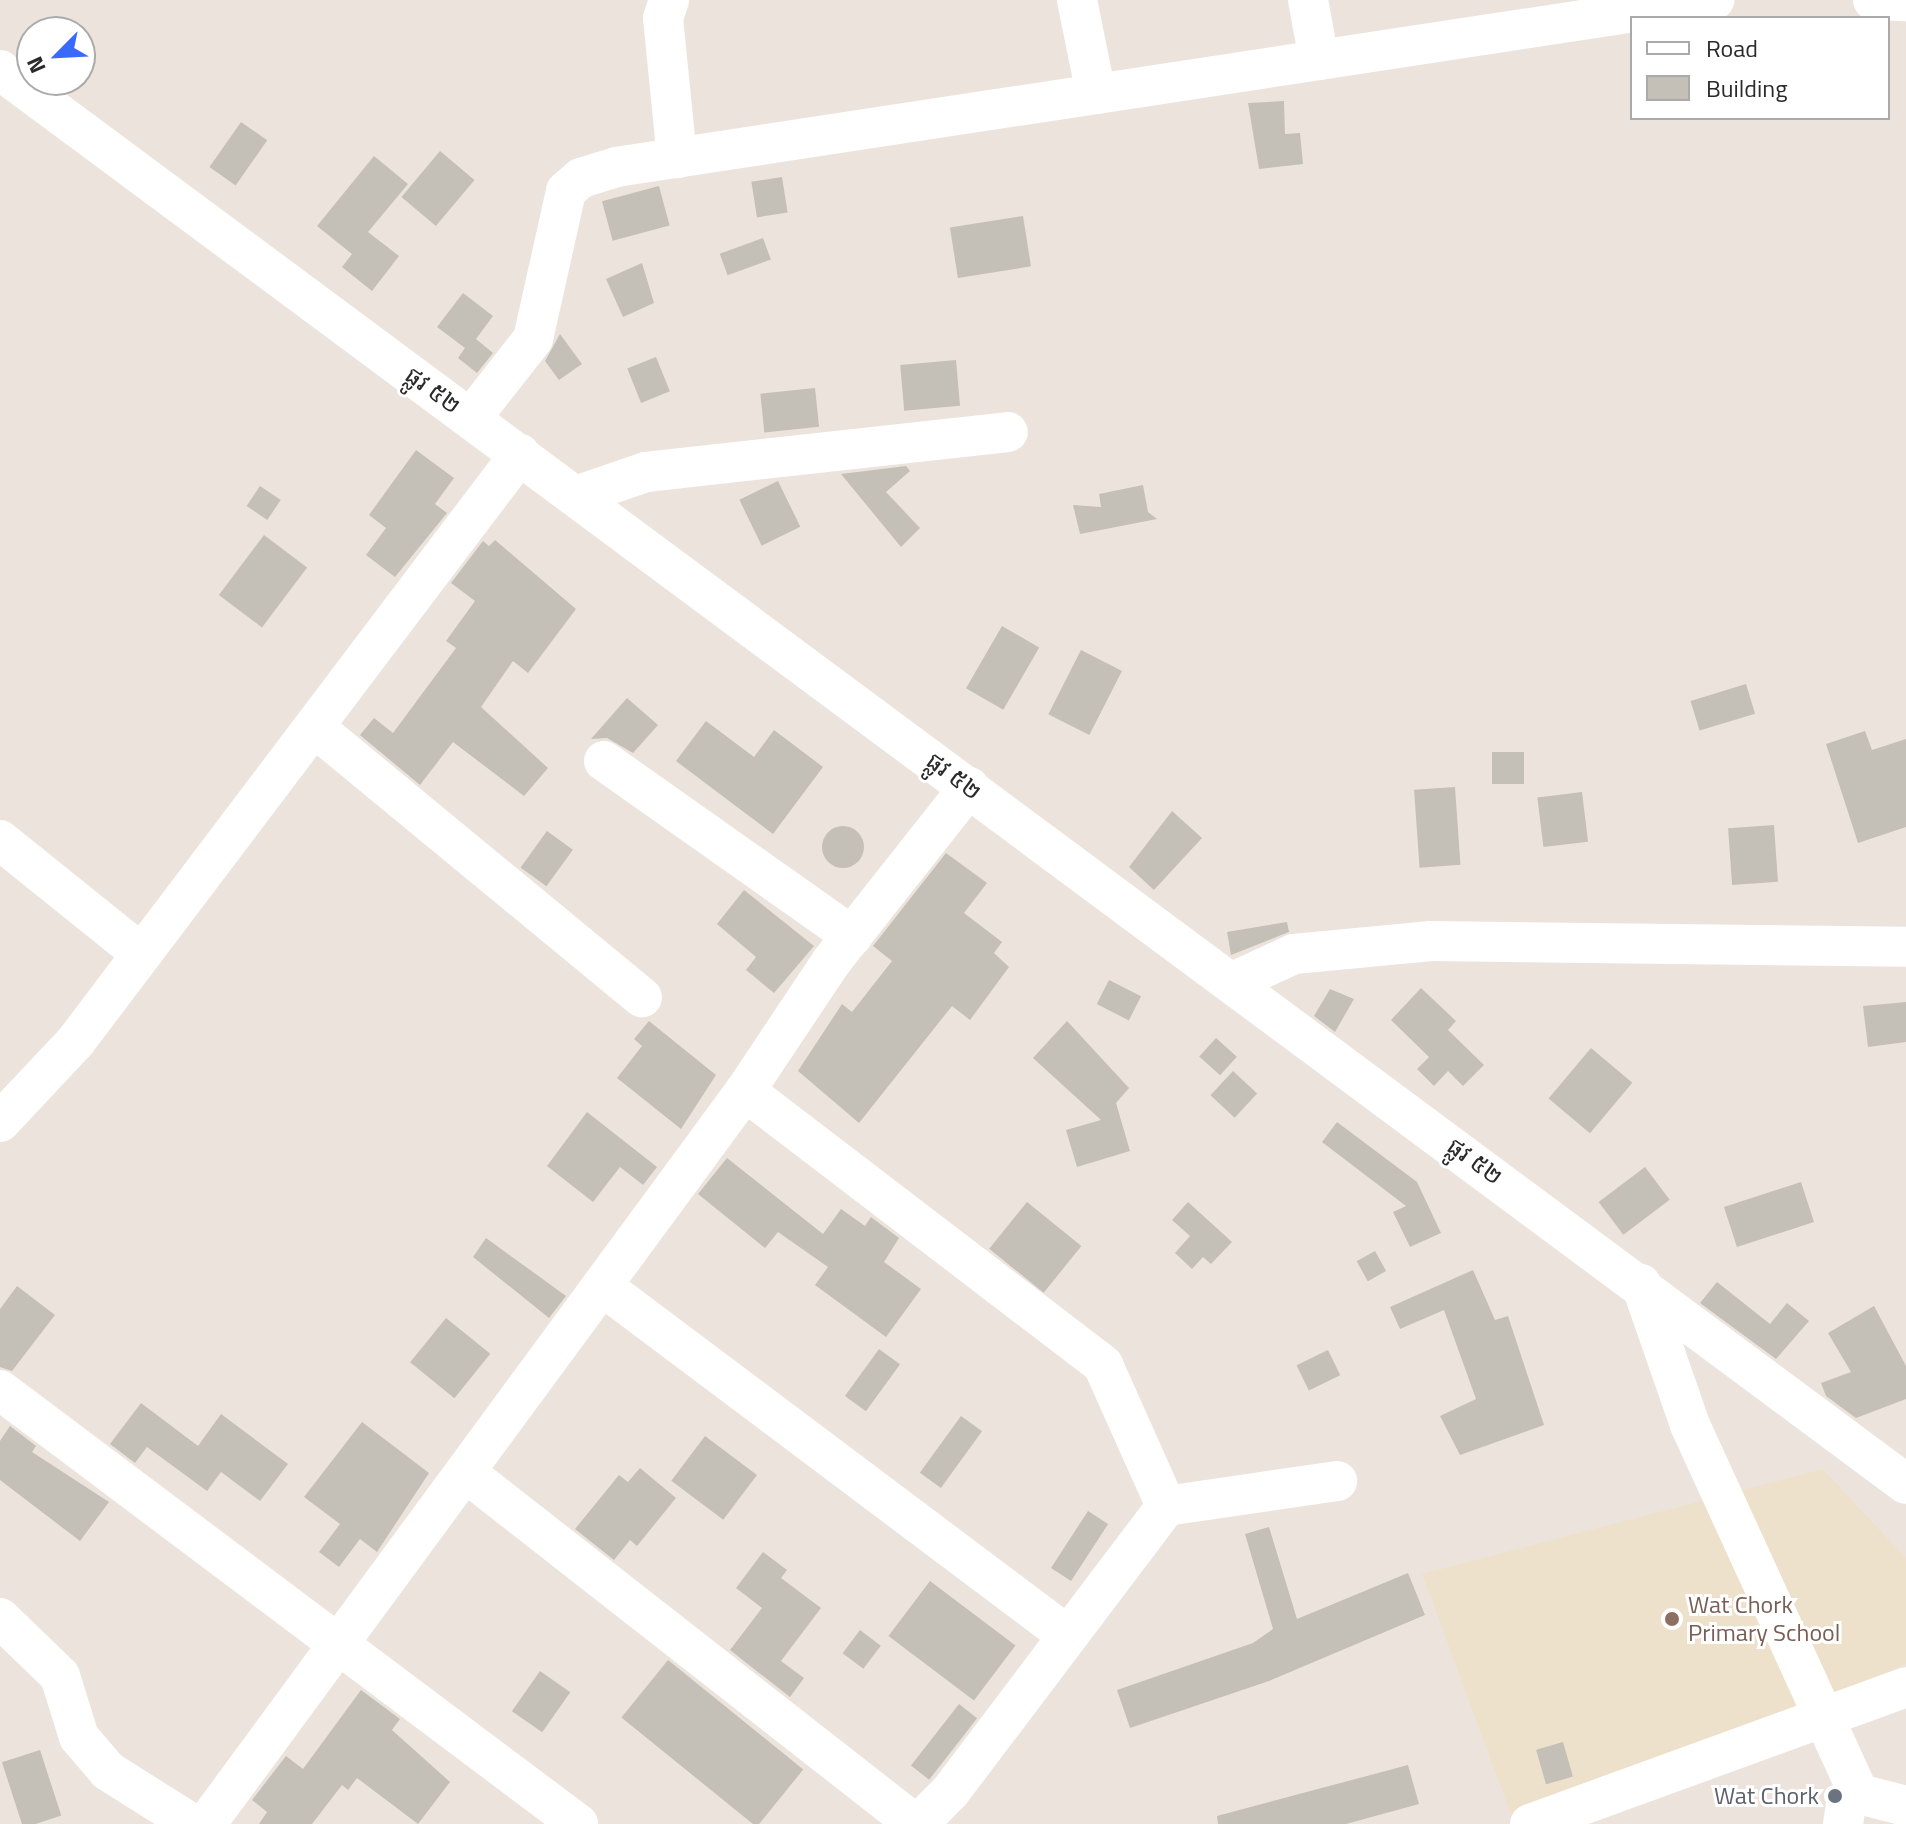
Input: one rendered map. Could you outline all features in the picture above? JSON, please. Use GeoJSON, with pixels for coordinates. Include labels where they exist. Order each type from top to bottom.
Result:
{"type":"FeatureCollection","features":[{"type":"Feature","properties":{"kind":"street"},"geometry":{"type":"LineString","coordinates":[[669,0],[663,18],[677,158]]}},
{"type":"Feature","properties":{"kind":"street"},"geometry":{"type":"LineString","coordinates":[[1077,0],[1096,94]]}},
{"type":"Feature","properties":{"kind":"street"},"geometry":{"type":"LineString","coordinates":[[1308,0],[1319,60]]}},
{"type":"Feature","properties":{"kind":"street"},"geometry":{"type":"LineString","coordinates":[[471,418],[533,339],[566,191],[616,167],[1319,60],[1561,12],[1714,0]]}},
{"type":"Feature","properties":{"kind":"street"},"geometry":{"type":"LineString","coordinates":[[1873,0],[1906,1]]}},
{"type":"Feature","properties":{"kind":"street","name":"ផ្លូវ ៥២"},"geometry":{"type":"LineString","coordinates":[[0,70],[1641,1284],[1906,1484]]}},
{"type":"Feature","properties":{"kind":"street"},"geometry":{"type":"LineString","coordinates":[[576,496],[646,472],[1008,432]]}},
{"type":"Feature","properties":{"kind":"street"},"geometry":{"type":"LineString","coordinates":[[0,1122],[142,954],[520,454]]}},
{"type":"Feature","properties":{"kind":"street"},"geometry":{"type":"LineString","coordinates":[[314,727],[642,997]]}},
{"type":"Feature","properties":{"kind":"street"},"geometry":{"type":"LineString","coordinates":[[604,761],[852,936]]}},
{"type":"Feature","properties":{"kind":"street"},"geometry":{"type":"LineString","coordinates":[[206,1824],[745,1091],[852,936],[969,787]]}},
{"type":"Feature","properties":{"kind":"street"},"geometry":{"type":"LineString","coordinates":[[0,840],[142,954]]}},
{"type":"Feature","properties":{"kind":"street"},"geometry":{"type":"LineString","coordinates":[[1233,982],[1294,954],[1431,941],[1906,947]]}},
{"type":"Feature","properties":{"kind":"street"},"geometry":{"type":"LineString","coordinates":[[745,1091],[1103,1365],[1166,1506]]}},
{"type":"Feature","properties":{"kind":"street"},"geometry":{"type":"LineString","coordinates":[[1641,1284],[1690,1425],[1830,1719],[1851,1809],[1906,1806]]}},
{"type":"Feature","properties":{"kind":"street"},"geometry":{"type":"LineString","coordinates":[[602,1286],[1067,1635]]}},
{"type":"Feature","properties":{"kind":"street"},"geometry":{"type":"LineString","coordinates":[[0,1390],[578,1824]]}},
{"type":"Feature","properties":{"kind":"street"},"geometry":{"type":"LineString","coordinates":[[465,1472],[916,1824],[1166,1506],[1337,1481]]}},
{"type":"Feature","properties":{"kind":"street"},"geometry":{"type":"LineString","coordinates":[[0,1618],[60,1676],[79,1737],[108,1771],[192,1824]]}},
{"type":"Feature","properties":{"kind":"street"},"geometry":{"type":"LineString","coordinates":[[1530,1824],[1830,1719],[1906,1687]]}},
{"type":"Feature","properties":{"kind":"shaded area","name":"Wat Chork Primary School"},"geometry":{"type":"Polygon","coordinates":[[[1823,1469],[1906,1558],[1906,1664],[1514,1823],[1422,1574],[1823,1469]]]}},
{"type":"Feature","properties":{"kind":"building"},"geometry":{"type":"Polygon","coordinates":[[[1284,101],[1285,134],[1300,133],[1303,164],[1259,169],[1248,103],[1284,101]]]}},
{"type":"Feature","properties":{"kind":"building"},"geometry":{"type":"Polygon","coordinates":[[[241,122],[267,140],[236,185],[209,167],[241,122]]]}},
{"type":"Feature","properties":{"kind":"building"},"geometry":{"type":"Polygon","coordinates":[[[440,151],[474,180],[436,226],[401,197],[440,151]]]}},
{"type":"Feature","properties":{"kind":"building"},"geometry":{"type":"Polygon","coordinates":[[[374,156],[408,184],[368,232],[399,256],[372,291],[342,267],[352,254],[317,226],[374,156]]]}},
{"type":"Feature","properties":{"kind":"building"},"geometry":{"type":"Polygon","coordinates":[[[782,177],[788,213],[757,217],[751,182],[782,177]]]}},
{"type":"Feature","properties":{"kind":"building"},"geometry":{"type":"Polygon","coordinates":[[[659,186],[670,226],[613,241],[602,201],[659,186]]]}},
{"type":"Feature","properties":{"kind":"building"},"geometry":{"type":"Polygon","coordinates":[[[1023,216],[1031,266],[958,278],[950,228],[1023,216]]]}},
{"type":"Feature","properties":{"kind":"building"},"geometry":{"type":"Polygon","coordinates":[[[763,238],[771,260],[728,275],[720,254],[763,238]]]}},
{"type":"Feature","properties":{"kind":"building"},"geometry":{"type":"Polygon","coordinates":[[[642,263],[654,303],[623,317],[606,279],[642,263]]]}},
{"type":"Feature","properties":{"kind":"building"},"geometry":{"type":"Polygon","coordinates":[[[463,293],[493,316],[476,339],[493,353],[477,373],[458,358],[465,348],[437,327],[463,293]]]}},
{"type":"Feature","properties":{"kind":"building"},"geometry":{"type":"Polygon","coordinates":[[[560,334],[582,364],[559,380],[545,361],[560,334]]]}},
{"type":"Feature","properties":{"kind":"building"},"geometry":{"type":"Polygon","coordinates":[[[656,357],[670,391],[641,403],[627,369],[656,357]]]}},
{"type":"Feature","properties":{"kind":"building"},"geometry":{"type":"Polygon","coordinates":[[[956,360],[960,406],[904,411],[900,365],[956,360]]]}},
{"type":"Feature","properties":{"kind":"building"},"geometry":{"type":"Polygon","coordinates":[[[815,388],[819,427],[764,433],[760,394],[815,388]]]}},
{"type":"Feature","properties":{"kind":"building"},"geometry":{"type":"Polygon","coordinates":[[[416,450],[454,478],[435,504],[447,513],[395,577],[366,555],[386,528],[369,515],[416,450]]]}},
{"type":"Feature","properties":{"kind":"building"},"geometry":{"type":"Polygon","coordinates":[[[906,466],[910,471],[886,492],[920,528],[901,547],[841,474],[906,466]]]}},
{"type":"Feature","properties":{"kind":"building"},"geometry":{"type":"Polygon","coordinates":[[[778,481],[800,527],[762,546],[739,500],[778,481]]]}},
{"type":"Feature","properties":{"kind":"building"},"geometry":{"type":"Polygon","coordinates":[[[1143,485],[1148,512],[1157,519],[1080,534],[1073,505],[1101,507],[1099,494],[1143,485]]]}},
{"type":"Feature","properties":{"kind":"building"},"geometry":{"type":"Polygon","coordinates":[[[260,486],[281,500],[267,520],[247,506],[260,486]]]}},
{"type":"Feature","properties":{"kind":"building"},"geometry":{"type":"Polygon","coordinates":[[[264,535],[307,567],[262,627],[219,595],[264,535]]]}},
{"type":"Feature","properties":{"kind":"building"},"geometry":{"type":"Polygon","coordinates":[[[495,540],[576,609],[528,673],[513,661],[481,707],[548,768],[524,796],[453,742],[420,785],[360,735],[374,718],[393,733],[456,648],[446,641],[475,601],[451,583],[483,541],[489,546],[495,540]]]}},
{"type":"Feature","properties":{"kind":"building"},"geometry":{"type":"Polygon","coordinates":[[[1002,626],[1039,648],[1003,710],[966,688],[1002,626]]]}},
{"type":"Feature","properties":{"kind":"building"},"geometry":{"type":"Polygon","coordinates":[[[1081,650],[1122,671],[1089,735],[1048,714],[1081,650]]]}},
{"type":"Feature","properties":{"kind":"building"},"geometry":{"type":"Polygon","coordinates":[[[1746,684],[1755,714],[1700,731],[1691,701],[1746,684]]]}},
{"type":"Feature","properties":{"kind":"building"},"geometry":{"type":"Polygon","coordinates":[[[627,698],[658,725],[633,753],[607,738],[591,739],[627,698]]]}},
{"type":"Feature","properties":{"kind":"building"},"geometry":{"type":"Polygon","coordinates":[[[706,721],[754,757],[774,730],[823,767],[773,834],[676,761],[706,721]]]}},
{"type":"Feature","properties":{"kind":"building"},"geometry":{"type":"Polygon","coordinates":[[[1865,731],[1872,750],[1906,739],[1906,827],[1858,843],[1826,744],[1865,731]]]}},
{"type":"Feature","properties":{"kind":"building"},"geometry":{"type":"Polygon","coordinates":[[[1492,752],[1524,752],[1524,784],[1492,784],[1492,752]]]}},
{"type":"Feature","properties":{"kind":"building"},"geometry":{"type":"Polygon","coordinates":[[[1455,787],[1460,865],[1420,868],[1414,790],[1455,787]]]}},
{"type":"Feature","properties":{"kind":"building"},"geometry":{"type":"Polygon","coordinates":[[[1582,792],[1588,842],[1543,847],[1537,797],[1582,792]]]}},
{"type":"Feature","properties":{"kind":"building"},"geometry":{"type":"Polygon","coordinates":[[[1172,811],[1202,838],[1154,890],[1129,867],[1172,811]]]}},
{"type":"Feature","properties":{"kind":"building"},"geometry":{"type":"Polygon","coordinates":[[[1774,825],[1778,882],[1732,885],[1728,828],[1774,825]]]}},
{"type":"Feature","properties":{"kind":"building"},"geometry":{"type":"Polygon","coordinates":[[[843,826],[858,832],[864,847],[858,862],[843,868],[828,862],[822,847],[828,832],[843,826]]]}},
{"type":"Feature","properties":{"kind":"building"},"geometry":{"type":"Polygon","coordinates":[[[547,831],[573,850],[546,886],[521,867],[547,831]]]}},
{"type":"Feature","properties":{"kind":"building"},"geometry":{"type":"Polygon","coordinates":[[[946,853],[987,883],[964,913],[1002,942],[994,953],[1009,967],[970,1020],[952,1006],[859,1123],[798,1071],[842,1004],[852,1012],[892,961],[873,946],[946,853]]]}},
{"type":"Feature","properties":{"kind":"building"},"geometry":{"type":"Polygon","coordinates":[[[744,890],[814,946],[774,993],[746,970],[756,957],[717,924],[744,890]]]}},
{"type":"Feature","properties":{"kind":"building"},"geometry":{"type":"Polygon","coordinates":[[[1287,922],[1289,932],[1231,955],[1227,932],[1287,922]]]}},
{"type":"Feature","properties":{"kind":"building"},"geometry":{"type":"Polygon","coordinates":[[[1109,980],[1141,996],[1129,1020],[1097,1004],[1109,980]]]}},
{"type":"Feature","properties":{"kind":"building"},"geometry":{"type":"Polygon","coordinates":[[[1421,988],[1456,1021],[1448,1030],[1484,1065],[1463,1086],[1448,1071],[1434,1086],[1417,1069],[1429,1057],[1391,1020],[1421,988]]]}},
{"type":"Feature","properties":{"kind":"building"},"geometry":{"type":"Polygon","coordinates":[[[1330,989],[1354,999],[1335,1032],[1314,1016],[1330,989]]]}},
{"type":"Feature","properties":{"kind":"building"},"geometry":{"type":"Polygon","coordinates":[[[1906,1002],[1906,1042],[1868,1047],[1863,1006],[1906,1002]]]}},
{"type":"Feature","properties":{"kind":"building"},"geometry":{"type":"Polygon","coordinates":[[[649,1021],[716,1075],[681,1129],[617,1078],[642,1046],[634,1039],[649,1021]]]}},
{"type":"Feature","properties":{"kind":"building"},"geometry":{"type":"Polygon","coordinates":[[[1067,1021],[1129,1088],[1116,1103],[1130,1151],[1077,1167],[1066,1130],[1101,1120],[1033,1058],[1067,1021]]]}},
{"type":"Feature","properties":{"kind":"building"},"geometry":{"type":"Polygon","coordinates":[[[1216,1038],[1237,1057],[1220,1075],[1199,1057],[1216,1038]]]}},
{"type":"Feature","properties":{"kind":"building"},"geometry":{"type":"Polygon","coordinates":[[[1591,1048],[1632,1083],[1590,1133],[1549,1099],[1591,1048]]]}},
{"type":"Feature","properties":{"kind":"building"},"geometry":{"type":"Polygon","coordinates":[[[1233,1071],[1257,1094],[1235,1118],[1210,1095],[1233,1071]]]}},
{"type":"Feature","properties":{"kind":"building"},"geometry":{"type":"Polygon","coordinates":[[[587,1112],[657,1167],[643,1185],[620,1167],[593,1202],[547,1166],[587,1112]]]}},
{"type":"Feature","properties":{"kind":"building"},"geometry":{"type":"Polygon","coordinates":[[[1337,1122],[1417,1182],[1441,1233],[1410,1247],[1393,1212],[1406,1206],[1322,1142],[1337,1122]]]}},
{"type":"Feature","properties":{"kind":"building"},"geometry":{"type":"Polygon","coordinates":[[[727,1158],[823,1234],[841,1209],[865,1226],[871,1217],[899,1238],[884,1262],[921,1289],[886,1337],[815,1285],[828,1267],[778,1232],[765,1248],[698,1194],[727,1158]]]}},
{"type":"Feature","properties":{"kind":"building"},"geometry":{"type":"Polygon","coordinates":[[[1645,1167],[1670,1200],[1623,1235],[1599,1202],[1645,1167]]]}},
{"type":"Feature","properties":{"kind":"building"},"geometry":{"type":"Polygon","coordinates":[[[1801,1182],[1814,1222],[1737,1247],[1724,1207],[1801,1182]]]}},
{"type":"Feature","properties":{"kind":"building"},"geometry":{"type":"Polygon","coordinates":[[[1027,1202],[1081,1246],[1044,1293],[989,1249],[1027,1202]]]}},
{"type":"Feature","properties":{"kind":"building"},"geometry":{"type":"Polygon","coordinates":[[[1188,1202],[1232,1242],[1211,1264],[1203,1257],[1192,1269],[1175,1253],[1190,1236],[1172,1220],[1188,1202]]]}},
{"type":"Feature","properties":{"kind":"building"},"geometry":{"type":"Polygon","coordinates":[[[486,1238],[566,1296],[549,1318],[473,1257],[486,1238]]]}},
{"type":"Feature","properties":{"kind":"building"},"geometry":{"type":"Polygon","coordinates":[[[1375,1251],[1386,1271],[1368,1281],[1357,1261],[1375,1251]]]}},
{"type":"Feature","properties":{"kind":"building"},"geometry":{"type":"Polygon","coordinates":[[[1473,1270],[1495,1320],[1508,1316],[1544,1425],[1460,1455],[1440,1416],[1476,1399],[1444,1310],[1400,1329],[1390,1307],[1473,1270]]]}},
{"type":"Feature","properties":{"kind":"building"},"geometry":{"type":"Polygon","coordinates":[[[1717,1282],[1770,1324],[1787,1303],[1809,1321],[1776,1359],[1700,1303],[1717,1282]]]}},
{"type":"Feature","properties":{"kind":"building"},"geometry":{"type":"Polygon","coordinates":[[[17,1286],[55,1315],[12,1371],[0,1367],[0,1309],[17,1286]]]}},
{"type":"Feature","properties":{"kind":"building"},"geometry":{"type":"Polygon","coordinates":[[[1874,1306],[1906,1366],[1906,1399],[1856,1418],[1826,1396],[1821,1383],[1851,1372],[1828,1333],[1874,1306]]]}},
{"type":"Feature","properties":{"kind":"building"},"geometry":{"type":"Polygon","coordinates":[[[446,1318],[490,1354],[454,1398],[410,1362],[446,1318]]]}},
{"type":"Feature","properties":{"kind":"building"},"geometry":{"type":"Polygon","coordinates":[[[879,1349],[900,1364],[866,1411],[845,1396],[879,1349]]]}},
{"type":"Feature","properties":{"kind":"building"},"geometry":{"type":"Polygon","coordinates":[[[1328,1350],[1340,1375],[1309,1391],[1297,1365],[1328,1350]]]}},
{"type":"Feature","properties":{"kind":"building"},"geometry":{"type":"Polygon","coordinates":[[[141,1403],[198,1446],[221,1414],[288,1464],[260,1501],[221,1472],[207,1491],[147,1447],[135,1463],[110,1444],[141,1403]]]}},
{"type":"Feature","properties":{"kind":"building"},"geometry":{"type":"Polygon","coordinates":[[[961,1416],[982,1431],[941,1488],[920,1473],[961,1416]]]}},
{"type":"Feature","properties":{"kind":"building"},"geometry":{"type":"Polygon","coordinates":[[[362,1422],[429,1473],[377,1552],[360,1539],[339,1567],[319,1552],[340,1524],[304,1497],[362,1422]]]}},
{"type":"Feature","properties":{"kind":"building"},"geometry":{"type":"Polygon","coordinates":[[[10,1426],[36,1446],[32,1452],[109,1502],[80,1541],[0,1480],[0,1441],[10,1426]]]}},
{"type":"Feature","properties":{"kind":"building"},"geometry":{"type":"Polygon","coordinates":[[[705,1436],[757,1475],[723,1520],[671,1481],[705,1436]]]}},
{"type":"Feature","properties":{"kind":"building"},"geometry":{"type":"Polygon","coordinates":[[[640,1468],[676,1498],[637,1546],[630,1540],[614,1560],[575,1529],[619,1475],[628,1482],[640,1468]]]}},
{"type":"Feature","properties":{"kind":"building"},"geometry":{"type":"Polygon","coordinates":[[[1088,1511],[1108,1524],[1071,1581],[1051,1568],[1088,1511]]]}},
{"type":"Feature","properties":{"kind":"building"},"geometry":{"type":"Polygon","coordinates":[[[1269,1527],[1297,1619],[1408,1573],[1425,1615],[1269,1681],[1130,1728],[1117,1690],[1253,1643],[1273,1629],[1245,1534],[1269,1527]]]}},
{"type":"Feature","properties":{"kind":"building"},"geometry":{"type":"Polygon","coordinates":[[[763,1552],[787,1570],[781,1578],[821,1608],[781,1661],[804,1678],[790,1697],[730,1650],[762,1608],[736,1588],[763,1552]]]}},
{"type":"Feature","properties":{"kind":"building"},"geometry":{"type":"Polygon","coordinates":[[[930,1581],[1015,1645],[974,1701],[888,1636],[930,1581]]]}},
{"type":"Feature","properties":{"kind":"building"},"geometry":{"type":"Polygon","coordinates":[[[860,1630],[881,1646],[863,1669],[843,1653],[860,1630]]]}},
{"type":"Feature","properties":{"kind":"building"},"geometry":{"type":"Polygon","coordinates":[[[668,1660],[803,1770],[759,1824],[753,1824],[621,1718],[668,1660]]]}},
{"type":"Feature","properties":{"kind":"building"},"geometry":{"type":"Polygon","coordinates":[[[540,1671],[570,1692],[542,1732],[512,1711],[540,1671]]]}},
{"type":"Feature","properties":{"kind":"building"},"geometry":{"type":"Polygon","coordinates":[[[361,1690],[400,1719],[392,1730],[450,1782],[418,1824],[357,1778],[348,1790],[342,1785],[312,1824],[259,1824],[267,1812],[252,1800],[286,1756],[303,1769],[361,1690]]]}},
{"type":"Feature","properties":{"kind":"building"},"geometry":{"type":"Polygon","coordinates":[[[959,1704],[977,1718],[929,1780],[911,1765],[959,1704]]]}},
{"type":"Feature","properties":{"kind":"building"},"geometry":{"type":"Polygon","coordinates":[[[1563,1742],[1573,1777],[1546,1784],[1536,1750],[1563,1742]]]}},
{"type":"Feature","properties":{"kind":"building"},"geometry":{"type":"Polygon","coordinates":[[[40,1750],[61,1816],[36,1824],[22,1824],[2,1762],[40,1750]]]}},
{"type":"Feature","properties":{"kind":"building"},"geometry":{"type":"Polygon","coordinates":[[[1408,1765],[1419,1804],[1346,1824],[1218,1824],[1217,1816],[1408,1765]]]}},
{"type":"Feature","properties":{"kind":"place","name":"Wat Chork Primary School"},"geometry":{"type":"Point","coordinates":[1672,1619]}},
{"type":"Feature","properties":{"kind":"place","name":"Wat Chork"},"geometry":{"type":"Point","coordinates":[1835,1796]}}]}
